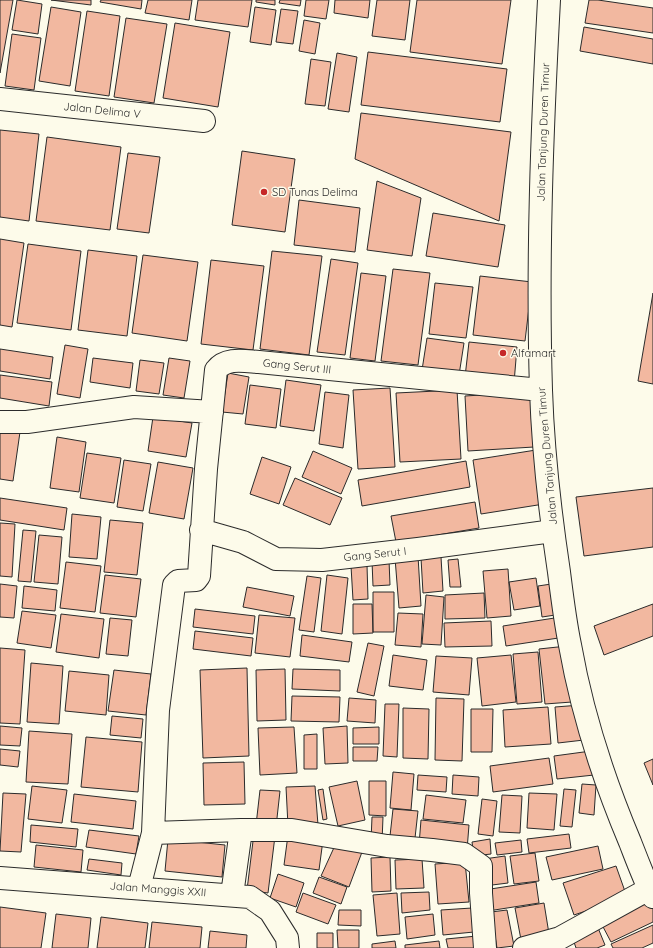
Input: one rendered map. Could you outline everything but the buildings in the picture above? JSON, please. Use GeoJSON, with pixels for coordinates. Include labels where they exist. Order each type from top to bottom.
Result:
{"type":"FeatureCollection","features":[{"type":"Feature","properties":{"kind":"street","name":"Jalan Tanjung Duren Timur"},"geometry":{"type":"LineString","coordinates":[[549,0],[542,142],[540,288],[541,390],[545,458],[553,531],[569,644],[578,685],[603,776],[651,893]]}},
{"type":"Feature","properties":{"kind":"street","name":"Jalan Delima V"},"geometry":{"type":"LineString","coordinates":[[0,99],[204,121]]}},
{"type":"Feature","properties":{"kind":"street","name":"Gang Serut III"},"geometry":{"type":"LineString","coordinates":[[153,833],[158,710],[174,585],[178,581],[196,580],[199,576],[201,530],[216,370],[224,362],[259,362],[541,390]]}},
{"type":"Feature","properties":{"kind":"street"},"geometry":{"type":"LineString","coordinates":[[0,422],[27,422],[134,407],[212,412]]}},
{"type":"Feature","properties":{"kind":"street","name":"Gang Serut I"},"geometry":{"type":"LineString","coordinates":[[201,530],[243,542],[276,559],[322,560],[553,531]]}},
{"type":"Feature","properties":{"kind":"street"},"geometry":{"type":"LineString","coordinates":[[232,895],[241,830]]}},
{"type":"Feature","properties":{"kind":"street"},"geometry":{"type":"LineString","coordinates":[[139,888],[153,833],[292,830],[387,846],[464,854],[481,866],[481,893],[485,948]]}},
{"type":"Feature","properties":{"kind":"street","name":"Jalan Manggis XXII"},"geometry":{"type":"LineString","coordinates":[[0,878],[250,896],[270,911],[287,938],[288,948]]}},
{"type":"Feature","properties":{"kind":"street"},"geometry":{"type":"LineString","coordinates":[[524,948],[560,938],[651,893]]}},
{"type":"Feature","properties":{"kind":"place","name":"SD Tunas Delima"},"geometry":{"type":"Point","coordinates":[264,192]}},
{"type":"Feature","properties":{"kind":"place","name":"Alfamart"},"geometry":{"type":"Point","coordinates":[503,353]}}]}
